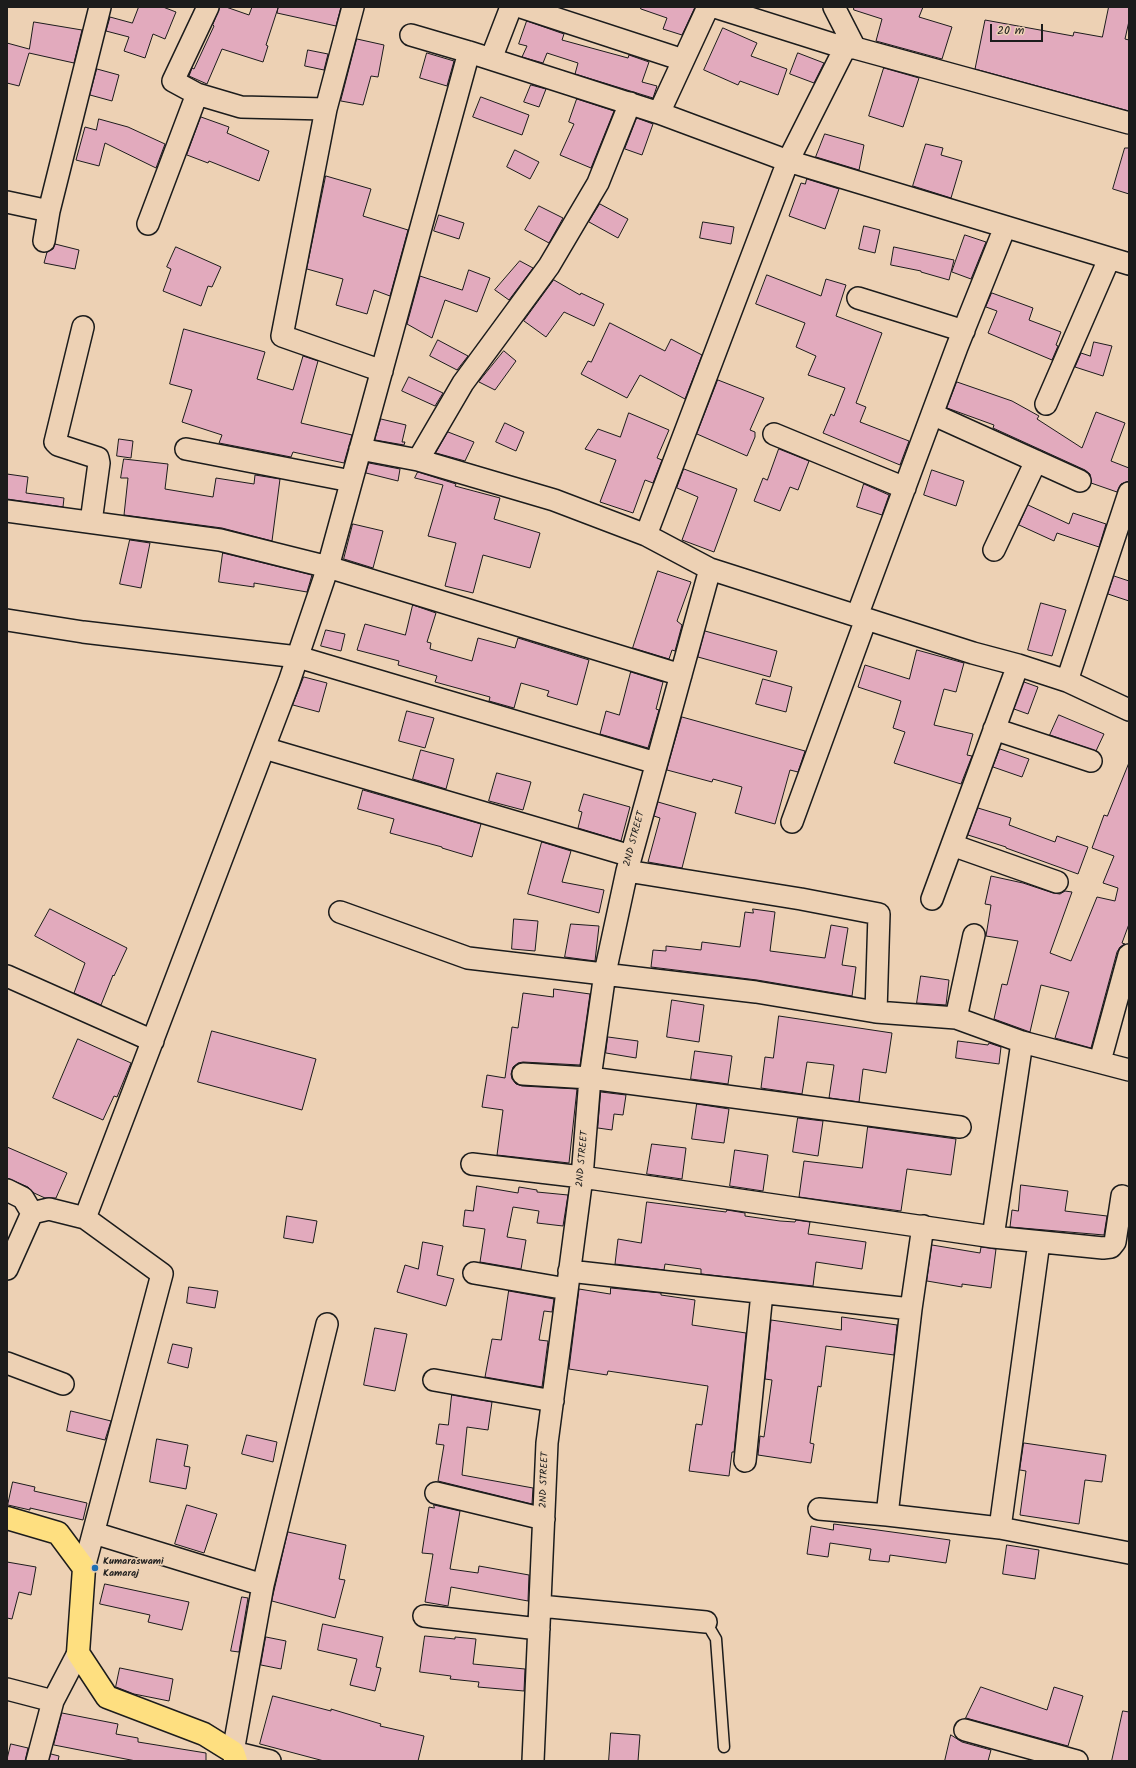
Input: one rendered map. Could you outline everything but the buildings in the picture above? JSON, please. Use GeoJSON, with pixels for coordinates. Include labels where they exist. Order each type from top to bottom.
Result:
{"type":"FeatureCollection","features":[{"type":"Feature","properties":{"kind":"main road"},"geometry":{"type":"LineString","coordinates":[[7,1518],[58,1533],[84,1568],[78,1654],[107,1697],[204,1734],[233,1758]]}},
{"type":"Feature","properties":{"kind":"street"},"geometry":{"type":"LineString","coordinates":[[44,241],[49,211],[100,7]]}},
{"type":"Feature","properties":{"kind":"street"},"geometry":{"type":"LineString","coordinates":[[208,7],[173,81],[197,94],[241,107],[326,109]]}},
{"type":"Feature","properties":{"kind":"street"},"geometry":{"type":"LineString","coordinates":[[353,7],[326,109],[282,336],[382,371]]}},
{"type":"Feature","properties":{"kind":"street"},"geometry":{"type":"LineString","coordinates":[[491,59],[511,7]]}},
{"type":"Feature","properties":{"kind":"street"},"geometry":{"type":"LineString","coordinates":[[521,7],[683,60]]}},
{"type":"Feature","properties":{"kind":"street"},"geometry":{"type":"LineString","coordinates":[[659,113],[708,7]]}},
{"type":"Feature","properties":{"kind":"street"},"geometry":{"type":"LineString","coordinates":[[715,7],[850,48],[1129,124]]}},
{"type":"Feature","properties":{"kind":"street"},"geometry":{"type":"LineString","coordinates":[[646,535],[788,162],[850,48],[834,7]]}},
{"type":"Feature","properties":{"kind":"street"},"geometry":{"type":"LineString","coordinates":[[411,35],[630,103],[788,162],[1119,261],[1046,404]]}},
{"type":"Feature","properties":{"kind":"street"},"geometry":{"type":"LineString","coordinates":[[85,1218],[298,657],[328,567],[469,52]]}},
{"type":"Feature","properties":{"kind":"street"},"geometry":{"type":"LineString","coordinates":[[148,224],[197,94]]}},
{"type":"Feature","properties":{"kind":"street"},"geometry":{"type":"LineString","coordinates":[[418,460],[463,383],[549,266],[598,183],[630,103]]}},
{"type":"Feature","properties":{"kind":"street"},"geometry":{"type":"LineString","coordinates":[[7,202],[49,211]]}},
{"type":"Feature","properties":{"kind":"street"},"geometry":{"type":"LineString","coordinates":[[792,822],[905,488],[932,414],[1005,227]]}},
{"type":"Feature","properties":{"kind":"street"},"geometry":{"type":"LineString","coordinates":[[858,298],[964,331]]}},
{"type":"Feature","properties":{"kind":"street"},"geometry":{"type":"LineString","coordinates":[[83,327],[55,442],[58,445],[98,458],[99,463],[91,522]]}},
{"type":"Feature","properties":{"kind":"street"},"geometry":{"type":"LineString","coordinates":[[932,414],[1080,481]]}},
{"type":"Feature","properties":{"kind":"street"},"geometry":{"type":"LineString","coordinates":[[774,434],[905,488]]}},
{"type":"Feature","properties":{"kind":"street"},"geometry":{"type":"LineString","coordinates":[[186,449],[351,481]]}},
{"type":"Feature","properties":{"kind":"street"},"geometry":{"type":"LineString","coordinates":[[360,449],[418,460],[554,500],[646,535],[710,569],[973,653],[1018,665],[1067,681],[1129,710]]}},
{"type":"Feature","properties":{"kind":"street"},"geometry":{"type":"LineString","coordinates":[[994,550],[1036,461]]}},
{"type":"Feature","properties":{"kind":"street"},"geometry":{"type":"LineString","coordinates":[[1067,681],[1129,493]]}},
{"type":"Feature","properties":{"kind":"street"},"geometry":{"type":"LineString","coordinates":[[7,511],[220,540],[328,567],[681,675]]}},
{"type":"Feature","properties":{"kind":"street","name":"2ND STREET"},"geometry":{"type":"LineString","coordinates":[[533,1761],[547,1443],[582,1177],[590,1078],[605,973],[629,864],[710,569]]}},
{"type":"Feature","properties":{"kind":"street"},"geometry":{"type":"LineString","coordinates":[[7,620],[83,632],[298,657],[656,763]]}},
{"type":"Feature","properties":{"kind":"street"},"geometry":{"type":"LineString","coordinates":[[932,899],[1018,665]]}},
{"type":"Feature","properties":{"kind":"street"},"geometry":{"type":"LineString","coordinates":[[994,730],[1091,761]]}},
{"type":"Feature","properties":{"kind":"street"},"geometry":{"type":"LineString","coordinates":[[264,748],[629,864],[879,914],[876,1012]]}},
{"type":"Feature","properties":{"kind":"street"},"geometry":{"type":"LineString","coordinates":[[952,845],[1057,882]]}},
{"type":"Feature","properties":{"kind":"street"},"geometry":{"type":"LineString","coordinates":[[340,912],[468,958],[756,992],[876,1012],[956,1018],[1022,1042],[1100,1061],[1129,1070]]}},
{"type":"Feature","properties":{"kind":"street"},"geometry":{"type":"LineString","coordinates":[[956,1018],[974,935]]}},
{"type":"Feature","properties":{"kind":"street"},"geometry":{"type":"LineString","coordinates":[[1100,1061],[1129,955]]}},
{"type":"Feature","properties":{"kind":"street"},"geometry":{"type":"LineString","coordinates":[[7,976],[153,1041]]}},
{"type":"Feature","properties":{"kind":"street"},"geometry":{"type":"LineString","coordinates":[[993,1237],[1022,1042]]}},
{"type":"Feature","properties":{"kind":"street"},"geometry":{"type":"LineString","coordinates":[[523,1074],[590,1078],[960,1128]]}},
{"type":"Feature","properties":{"kind":"street"},"geometry":{"type":"LineString","coordinates":[[472,1164],[582,1177],[993,1237],[1104,1248],[1111,1247],[1115,1242],[1122,1196]]}},
{"type":"Feature","properties":{"kind":"street"},"geometry":{"type":"LineString","coordinates":[[7,1190],[23,1198],[32,1213]]}},
{"type":"Feature","properties":{"kind":"street"},"geometry":{"type":"LineString","coordinates":[[32,1213],[49,1209],[85,1218],[162,1274],[84,1568]]}},
{"type":"Feature","properties":{"kind":"street"},"geometry":{"type":"LineString","coordinates":[[7,1269],[32,1213]]}},
{"type":"Feature","properties":{"kind":"street"},"geometry":{"type":"LineString","coordinates":[[887,1515],[911,1309],[923,1226]]}},
{"type":"Feature","properties":{"kind":"street"},"geometry":{"type":"LineString","coordinates":[[1000,1528],[1039,1242]]}},
{"type":"Feature","properties":{"kind":"street"},"geometry":{"type":"LineString","coordinates":[[474,1273],[762,1293],[911,1309]]}},
{"type":"Feature","properties":{"kind":"street"},"geometry":{"type":"LineString","coordinates":[[745,1461],[762,1293]]}},
{"type":"Feature","properties":{"kind":"street"},"geometry":{"type":"LineString","coordinates":[[270,1761],[233,1758],[262,1584],[327,1324]]}},
{"type":"Feature","properties":{"kind":"street"},"geometry":{"type":"LineString","coordinates":[[7,1363],[63,1384]]}},
{"type":"Feature","properties":{"kind":"street"},"geometry":{"type":"LineString","coordinates":[[434,1380],[553,1401]]}},
{"type":"Feature","properties":{"kind":"street"},"geometry":{"type":"LineString","coordinates":[[436,1493],[544,1519]]}},
{"type":"Feature","properties":{"kind":"street"},"geometry":{"type":"LineString","coordinates":[[819,1509],[1000,1528],[1129,1553]]}},
{"type":"Feature","properties":{"kind":"street"},"geometry":{"type":"LineString","coordinates":[[94,1533],[262,1584]]}},
{"type":"Feature","properties":{"kind":"street"},"geometry":{"type":"LineString","coordinates":[[540,1606],[706,1622]]}},
{"type":"Feature","properties":{"kind":"street"},"geometry":{"type":"LineString","coordinates":[[424,1616],[539,1629]]}},
{"type":"Feature","properties":{"kind":"street"},"geometry":{"type":"LineString","coordinates":[[37,1761],[53,1701],[78,1654]]}},
{"type":"Feature","properties":{"kind":"street"},"geometry":{"type":"LineString","coordinates":[[7,1689],[53,1701]]}},
{"type":"Feature","properties":{"kind":"street"},"geometry":{"type":"LineString","coordinates":[[965,1730],[1077,1761]]}},
{"type":"Feature","properties":{"kind":"lane"},"geometry":{"type":"LineString","coordinates":[[706,1622],[716,1639],[724,1747]]}},
{"type":"Feature","properties":{"kind":"place","name":"Kumaraswami Kamaraj"},"geometry":{"type":"Point","coordinates":[95,1568]}}]}
